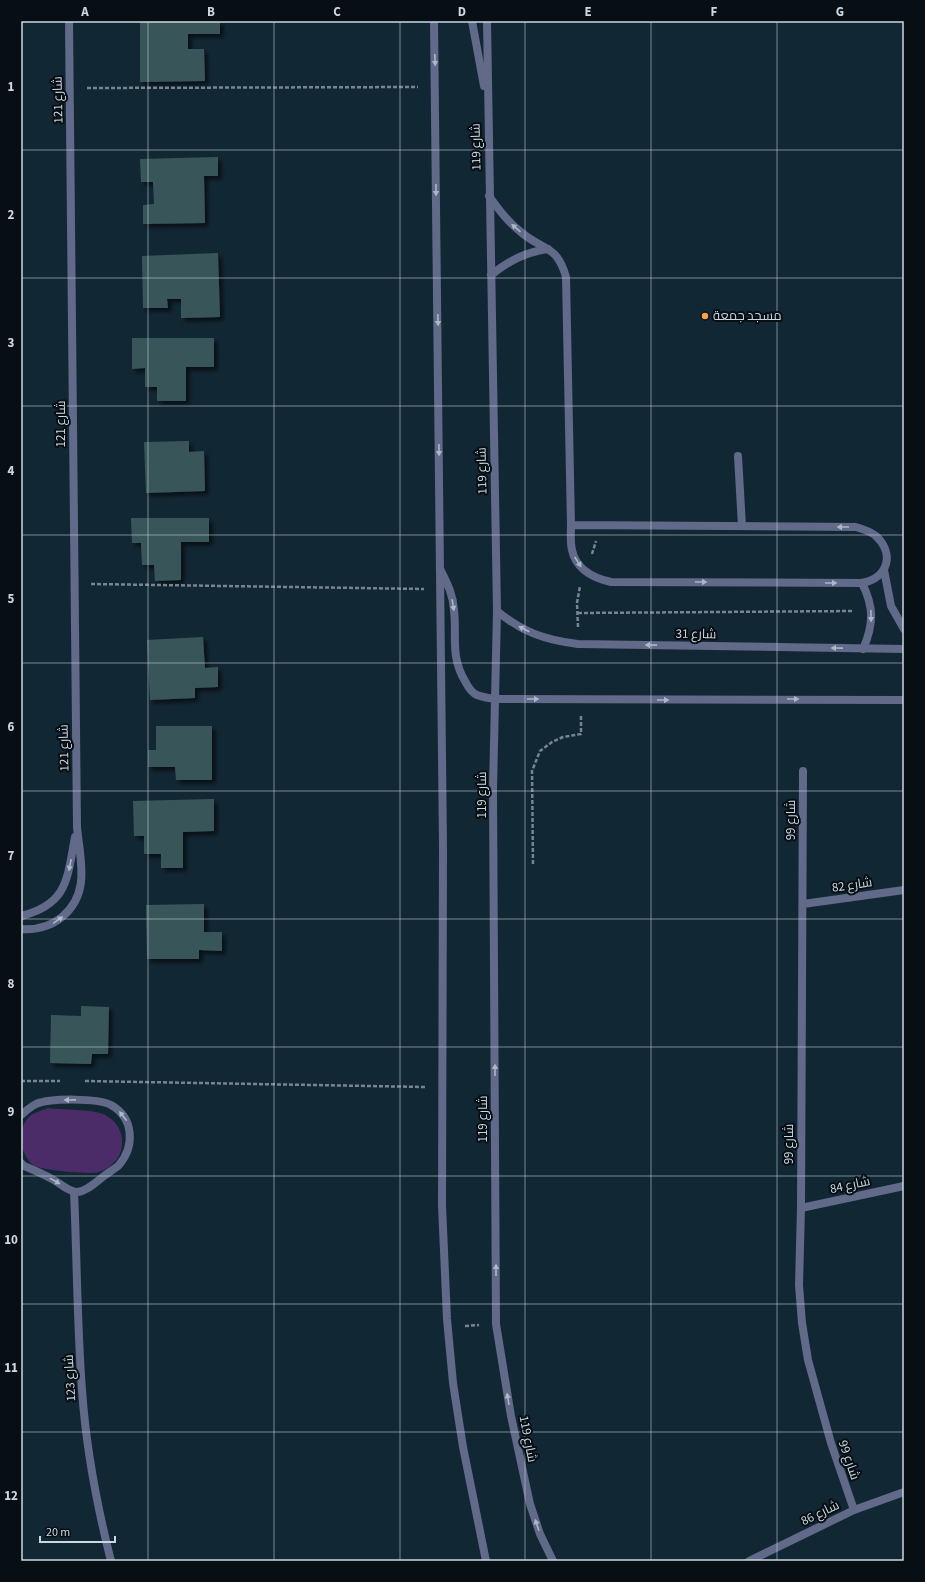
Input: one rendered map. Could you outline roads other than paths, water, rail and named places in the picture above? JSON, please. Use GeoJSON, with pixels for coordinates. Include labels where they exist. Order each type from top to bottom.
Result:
{"type":"FeatureCollection","features":[{"type":"Feature","properties":{"kind":"street","name":"شارع 121"},"geometry":{"type":"LineString","coordinates":[[21,929],[38,929],[56,922],[70,910],[76,902],[82,880],[77,827],[69,21]]}},
{"type":"Feature","properties":{"kind":"street"},"geometry":{"type":"LineString","coordinates":[[434,21],[436,87],[443,848],[442,1205],[447,1319],[453,1383],[463,1447],[486,1561]]}},
{"type":"Feature","properties":{"kind":"street"},"geometry":{"type":"LineString","coordinates":[[472,21],[488,107]]}},
{"type":"Feature","properties":{"kind":"street","name":"شارع 119"},"geometry":{"type":"LineString","coordinates":[[487,21],[497,610],[493,796],[496,1324],[511,1416],[526,1488],[540,1534],[553,1561]]}},
{"type":"Feature","properties":{"kind":"street"},"geometry":{"type":"LineString","coordinates":[[489,196],[510,223],[535,242],[557,255],[560,259],[566,277],[571,525],[572,550],[576,562],[590,575],[600,580],[618,582],[862,583],[871,581],[879,576],[884,570],[887,560],[886,551],[876,536],[867,530],[856,527],[571,525]]}},
{"type":"Feature","properties":{"kind":"street"},"geometry":{"type":"LineString","coordinates":[[491,275],[503,265],[517,257],[533,251],[549,249]]}},
{"type":"Feature","properties":{"kind":"street"},"geometry":{"type":"LineString","coordinates":[[738,456],[742,526]]}},
{"type":"Feature","properties":{"kind":"street"},"geometry":{"type":"LineString","coordinates":[[440,569],[450,588],[454,608],[454,647],[456,660],[460,673],[476,695],[494,699],[904,700]]}},
{"type":"Feature","properties":{"kind":"street"},"geometry":{"type":"LineString","coordinates":[[884,570],[892,606],[904,629]]}},
{"type":"Feature","properties":{"kind":"street"},"geometry":{"type":"LineString","coordinates":[[862,583],[868,595],[872,622],[863,649]]}},
{"type":"Feature","properties":{"kind":"street","name":"شارع 31"},"geometry":{"type":"LineString","coordinates":[[497,610],[509,621],[523,629],[557,642],[578,644],[904,649]]}},
{"type":"Feature","properties":{"kind":"street","name":"شارع 99"},"geometry":{"type":"LineString","coordinates":[[803,771],[801,1208],[799,1286],[802,1323],[808,1360],[829,1436],[854,1510]]}},
{"type":"Feature","properties":{"kind":"street","name":"شارع 121"},"geometry":{"type":"LineString","coordinates":[[21,916],[49,905],[63,888],[67,879],[77,827]]}},
{"type":"Feature","properties":{"kind":"street","name":"شارع 82"},"geometry":{"type":"LineString","coordinates":[[803,904],[904,890]]}},
{"type":"Feature","properties":{"kind":"street"},"geometry":{"type":"LineString","coordinates":[[21,1115],[27,1109],[37,1104],[56,1101],[75,1100],[109,1104],[123,1115],[128,1122],[131,1139],[126,1156],[118,1166],[79,1192],[70,1191],[54,1179],[24,1166],[21,1163]]}},
{"type":"Feature","properties":{"kind":"street","name":"شارع 84"},"geometry":{"type":"LineString","coordinates":[[801,1208],[904,1186]]}},
{"type":"Feature","properties":{"kind":"street","name":"شارع 123"},"geometry":{"type":"LineString","coordinates":[[74,1192],[82,1390],[96,1492],[111,1561]]}},
{"type":"Feature","properties":{"kind":"street","name":"شارع 86"},"geometry":{"type":"LineString","coordinates":[[749,1561],[854,1510],[904,1492]]}},
{"type":"Feature","properties":{"kind":"place","name":"مسجد جمعة"},"geometry":{"type":"Point","coordinates":[705,316]}}]}
